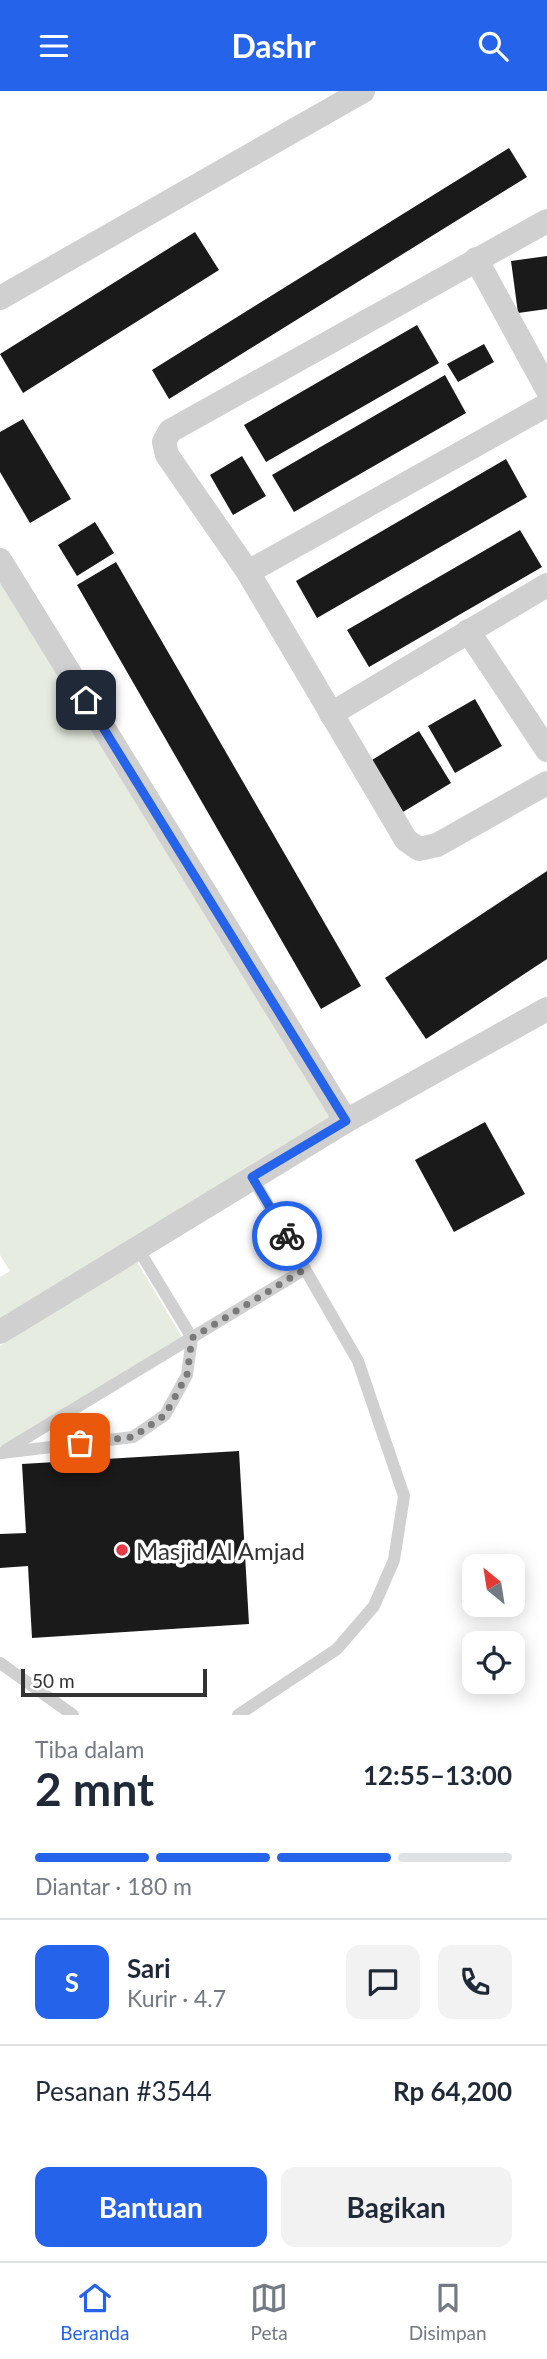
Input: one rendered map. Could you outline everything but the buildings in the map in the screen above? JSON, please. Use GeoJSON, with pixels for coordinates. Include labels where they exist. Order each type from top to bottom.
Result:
{"type":"FeatureCollection","features":[{"type":"Feature","properties":{"kind":"street"},"geometry":{"type":"LineString","coordinates":[[0,298],[363,91]]}},
{"type":"Feature","properties":{"kind":"street"},"geometry":{"type":"LineString","coordinates":[[547,221],[170,431],[164,442],[167,455],[248,572],[406,840],[419,849],[438,845],[547,783]]}},
{"type":"Feature","properties":{"kind":"street"},"geometry":{"type":"LineString","coordinates":[[476,259],[547,390]]}},
{"type":"Feature","properties":{"kind":"street"},"geometry":{"type":"LineString","coordinates":[[248,572],[547,405]]}},
{"type":"Feature","properties":{"kind":"street"},"geometry":{"type":"LineString","coordinates":[[0,560],[346,1121]]}},
{"type":"Feature","properties":{"kind":"street"},"geometry":{"type":"LineString","coordinates":[[331,714],[547,585]]}},
{"type":"Feature","properties":{"kind":"street"},"geometry":{"type":"LineString","coordinates":[[468,631],[547,750]]}},
{"type":"Feature","properties":{"kind":"street"},"geometry":{"type":"LineString","coordinates":[[0,1332],[346,1121],[547,1009]]}},
{"type":"Feature","properties":{"kind":"lane"},"geometry":{"type":"LineString","coordinates":[[237,1715],[337,1649],[374,1606],[394,1560],[404,1496],[358,1361],[252,1177]]}},
{"type":"Feature","properties":{"kind":"lane"},"geometry":{"type":"LineString","coordinates":[[1,1453],[133,1437],[165,1415],[187,1375],[192,1338],[137,1248]]}},
{"type":"Feature","properties":{"kind":"lane"},"geometry":{"type":"LineString","coordinates":[[1,1453],[305,1269]]}},
{"type":"Feature","properties":{"kind":"lane"},"geometry":{"type":"LineString","coordinates":[[0,1663],[73,1715]]}},
{"type":"Feature","properties":{"kind":"shaded area"},"geometry":{"type":"Polygon","coordinates":[[[0,573],[342,1120],[0,1330],[0,1277],[10,1271],[0,1255],[0,573]]]}},
{"type":"Feature","properties":{"kind":"shaded area"},"geometry":{"type":"Polygon","coordinates":[[[137,1262],[182,1337],[0,1450],[0,1346],[137,1262]]]}},
{"type":"Feature","properties":{"kind":"way so far"},"geometry":{"type":"LineString","coordinates":[[80,1443],[133,1437],[165,1415],[187,1375],[192,1338],[305,1269],[287,1236]]}},
{"type":"Feature","properties":{"kind":"place","name":"Masjid Al Amjad"},"geometry":{"type":"Point","coordinates":[122,1550]}},
{"type":"Feature","properties":{"kind":"route"},"geometry":{"type":"LineString","coordinates":[[86,700],[346,1121],[252,1177],[287,1236]]}}]}
